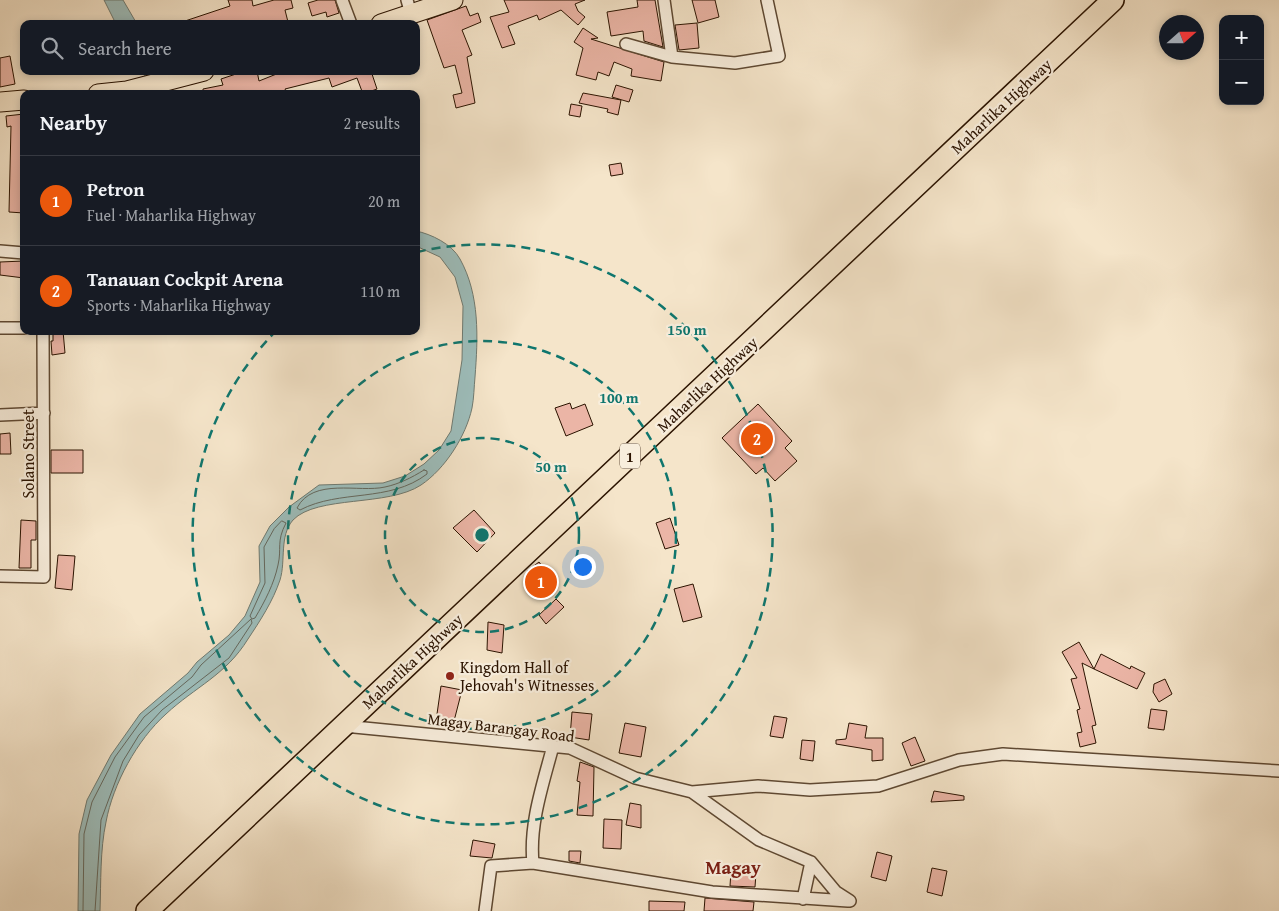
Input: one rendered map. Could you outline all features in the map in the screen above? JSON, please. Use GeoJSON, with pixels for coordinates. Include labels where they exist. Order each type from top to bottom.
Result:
{"type":"FeatureCollection","features":[{"type":"Feature","properties":{"kind":"highway","name":"Maharlika Highway"},"geometry":{"type":"LineString","coordinates":[[147,911],[1113,0]]}},
{"type":"Feature","properties":{"kind":"main road"},"geometry":{"type":"LineString","coordinates":[[388,20],[409,7],[453,0]]}},
{"type":"Feature","properties":{"kind":"main road"},"geometry":{"type":"LineString","coordinates":[[131,90],[189,75]]}},
{"type":"Feature","properties":{"kind":"main road"},"geometry":{"type":"LineString","coordinates":[[0,102],[20,100]]}},
{"type":"Feature","properties":{"kind":"street"},"geometry":{"type":"LineString","coordinates":[[342,0],[350,20]]}},
{"type":"Feature","properties":{"kind":"street"},"geometry":{"type":"LineString","coordinates":[[664,0],[672,57]]}},
{"type":"Feature","properties":{"kind":"street"},"geometry":{"type":"LineString","coordinates":[[626,44],[672,57],[735,63],[779,56],[768,0]]}},
{"type":"Feature","properties":{"kind":"street"},"geometry":{"type":"LineString","coordinates":[[0,251],[20,253]]}},
{"type":"Feature","properties":{"kind":"street"},"geometry":{"type":"LineString","coordinates":[[0,328],[20,328]]}},
{"type":"Feature","properties":{"kind":"street","name":"Solano Street"},"geometry":{"type":"LineString","coordinates":[[0,576],[44,577],[44,335]]}},
{"type":"Feature","properties":{"kind":"street"},"geometry":{"type":"LineString","coordinates":[[0,415],[44,413]]}},
{"type":"Feature","properties":{"kind":"street","name":"Magay Barangay Road"},"geometry":{"type":"LineString","coordinates":[[344,726],[570,748],[635,778],[692,792],[759,840],[812,862],[836,892],[850,901],[803,900]]}},
{"type":"Feature","properties":{"kind":"street"},"geometry":{"type":"LineString","coordinates":[[533,863],[531,847],[537,806],[553,746]]}},
{"type":"Feature","properties":{"kind":"street"},"geometry":{"type":"LineString","coordinates":[[692,792],[758,786],[810,790],[878,786],[959,760],[1003,754],[1279,771]]}},
{"type":"Feature","properties":{"kind":"street"},"geometry":{"type":"LineString","coordinates":[[485,911],[491,866],[533,863],[712,892],[803,900],[812,862]]}},
{"type":"Feature","properties":{"kind":"water"},"geometry":{"type":"Polygon","coordinates":[[[104,0],[123,0],[135,20],[114,20],[104,0]]]}},
{"type":"Feature","properties":{"kind":"water"},"geometry":{"type":"Polygon","coordinates":[[[145,75],[165,75],[172,90],[150,90],[145,75]]]}},
{"type":"Feature","properties":{"kind":"water"},"geometry":{"type":"Polygon","coordinates":[[[420,232],[447,244],[460,259],[467,273],[474,302],[477,347],[473,400],[469,419],[460,440],[446,461],[430,478],[407,492],[318,507],[304,512],[293,520],[284,541],[282,573],[274,596],[248,639],[230,662],[155,725],[145,736],[120,778],[109,808],[104,833],[100,911],[78,911],[79,834],[87,800],[111,755],[140,714],[229,635],[245,616],[260,582],[259,546],[270,526],[289,507],[319,485],[383,483],[405,476],[424,464],[439,450],[451,431],[462,360],[463,306],[455,277],[440,257],[420,248],[420,232]]]}},
{"type":"Feature","properties":{"kind":"building"},"geometry":{"type":"Polygon","coordinates":[[[228,0],[252,0],[253,6],[274,0],[291,0],[293,8],[285,10],[288,20],[188,20],[230,6],[228,0]]]}},
{"type":"Feature","properties":{"kind":"building"},"geometry":{"type":"Polygon","coordinates":[[[318,0],[335,0],[339,13],[327,17],[326,12],[312,16],[308,3],[318,0]]]}},
{"type":"Feature","properties":{"kind":"building"},"geometry":{"type":"Polygon","coordinates":[[[504,0],[585,0],[575,4],[578,11],[585,17],[578,25],[561,10],[539,20],[537,15],[508,26],[515,44],[502,48],[490,17],[509,12],[504,0]]]}},
{"type":"Feature","properties":{"kind":"building"},"geometry":{"type":"Polygon","coordinates":[[[637,0],[655,0],[663,47],[644,41],[643,31],[611,36],[607,12],[638,7],[637,0]]]}},
{"type":"Feature","properties":{"kind":"building"},"geometry":{"type":"Polygon","coordinates":[[[692,0],[715,0],[719,17],[698,23],[692,0]]]}},
{"type":"Feature","properties":{"kind":"building"},"geometry":{"type":"Polygon","coordinates":[[[466,6],[470,16],[478,13],[481,22],[462,30],[472,55],[467,57],[475,103],[456,108],[453,95],[462,93],[455,65],[444,68],[427,20],[466,6]]]}},
{"type":"Feature","properties":{"kind":"building"},"geometry":{"type":"Polygon","coordinates":[[[697,23],[699,48],[679,50],[675,25],[697,23]]]}},
{"type":"Feature","properties":{"kind":"building"},"geometry":{"type":"Polygon","coordinates":[[[583,28],[598,38],[591,39],[664,62],[661,81],[631,76],[632,69],[614,62],[609,76],[598,72],[596,80],[576,75],[583,48],[574,42],[583,28]]]}},
{"type":"Feature","properties":{"kind":"building"},"geometry":{"type":"Polygon","coordinates":[[[10,56],[15,84],[0,87],[0,58],[10,56]]]}},
{"type":"Feature","properties":{"kind":"building"},"geometry":{"type":"Polygon","coordinates":[[[233,75],[258,75],[259,81],[274,75],[372,75],[377,89],[362,90],[357,78],[332,87],[329,78],[285,90],[203,90],[223,85],[221,79],[233,75]]]}},
{"type":"Feature","properties":{"kind":"building"},"geometry":{"type":"Polygon","coordinates":[[[616,85],[633,90],[629,102],[612,97],[616,85]]]}},
{"type":"Feature","properties":{"kind":"building"},"geometry":{"type":"Polygon","coordinates":[[[583,93],[621,100],[618,115],[607,112],[608,109],[579,103],[583,93]]]}},
{"type":"Feature","properties":{"kind":"building"},"geometry":{"type":"Polygon","coordinates":[[[571,104],[582,106],[580,117],[569,115],[571,104]]]}},
{"type":"Feature","properties":{"kind":"building"},"geometry":{"type":"Polygon","coordinates":[[[20,114],[20,213],[9,212],[11,126],[7,127],[6,116],[20,114]]]}},
{"type":"Feature","properties":{"kind":"building"},"geometry":{"type":"Polygon","coordinates":[[[621,163],[623,174],[611,176],[609,165],[621,163]]]}},
{"type":"Feature","properties":{"kind":"building"},"geometry":{"type":"Polygon","coordinates":[[[20,261],[20,278],[0,275],[0,262],[20,261]]]}},
{"type":"Feature","properties":{"kind":"building"},"geometry":{"type":"Polygon","coordinates":[[[53,335],[63,335],[65,353],[52,355],[51,341],[53,341],[53,335]]]}},
{"type":"Feature","properties":{"kind":"building"},"geometry":{"type":"Polygon","coordinates":[[[570,403],[572,409],[585,404],[593,425],[566,436],[555,408],[570,403]]]}},
{"type":"Feature","properties":{"kind":"building"},"geometry":{"type":"Polygon","coordinates":[[[758,404],[792,441],[785,448],[797,461],[775,481],[763,468],[756,474],[722,438],[758,404]]]}},
{"type":"Feature","properties":{"kind":"building"},"geometry":{"type":"Polygon","coordinates":[[[10,433],[11,454],[0,454],[0,434],[10,433]]]}},
{"type":"Feature","properties":{"kind":"building"},"geometry":{"type":"Polygon","coordinates":[[[51,450],[83,450],[83,473],[51,473],[51,450]]]}},
{"type":"Feature","properties":{"kind":"building"},"geometry":{"type":"Polygon","coordinates":[[[474,510],[495,533],[477,552],[453,528],[474,510]]]}},
{"type":"Feature","properties":{"kind":"building"},"geometry":{"type":"Polygon","coordinates":[[[670,518],[679,545],[665,549],[656,523],[670,518]]]}},
{"type":"Feature","properties":{"kind":"building"},"geometry":{"type":"Polygon","coordinates":[[[21,520],[36,521],[36,540],[31,540],[31,568],[19,568],[21,520]]]}},
{"type":"Feature","properties":{"kind":"building"},"geometry":{"type":"Polygon","coordinates":[[[58,555],[75,556],[72,590],[55,588],[58,555]]]}},
{"type":"Feature","properties":{"kind":"building"},"geometry":{"type":"Polygon","coordinates":[[[539,562],[555,583],[543,593],[527,571],[539,562]]]}},
{"type":"Feature","properties":{"kind":"building"},"geometry":{"type":"Polygon","coordinates":[[[693,584],[702,617],[683,622],[674,589],[693,584]]]}},
{"type":"Feature","properties":{"kind":"building"},"geometry":{"type":"Polygon","coordinates":[[[556,599],[564,607],[546,624],[539,615],[556,599]]]}},
{"type":"Feature","properties":{"kind":"building"},"geometry":{"type":"Polygon","coordinates":[[[488,622],[504,625],[502,653],[487,650],[488,622]]]}},
{"type":"Feature","properties":{"kind":"building"},"geometry":{"type":"Polygon","coordinates":[[[1079,642],[1094,669],[1082,663],[1096,725],[1092,726],[1096,743],[1080,747],[1077,733],[1082,732],[1077,710],[1080,709],[1071,679],[1077,678],[1062,652],[1079,642]]]}},
{"type":"Feature","properties":{"kind":"building"},"geometry":{"type":"Polygon","coordinates":[[[1101,654],[1130,669],[1131,666],[1145,673],[1137,689],[1094,669],[1101,654]]]}},
{"type":"Feature","properties":{"kind":"building"},"geometry":{"type":"Polygon","coordinates":[[[1165,679],[1172,694],[1159,702],[1153,692],[1154,684],[1165,679]]]}},
{"type":"Feature","properties":{"kind":"building"},"geometry":{"type":"Polygon","coordinates":[[[441,686],[462,690],[453,725],[436,721],[441,686]]]}},
{"type":"Feature","properties":{"kind":"building"},"geometry":{"type":"Polygon","coordinates":[[[1151,709],[1167,711],[1164,730],[1148,728],[1151,709]]]}},
{"type":"Feature","properties":{"kind":"building"},"geometry":{"type":"Polygon","coordinates":[[[572,712],[592,714],[589,740],[570,737],[572,712]]]}},
{"type":"Feature","properties":{"kind":"building"},"geometry":{"type":"Polygon","coordinates":[[[774,716],[787,718],[783,738],[770,736],[774,716]]]}},
{"type":"Feature","properties":{"kind":"building"},"geometry":{"type":"Polygon","coordinates":[[[625,723],[646,727],[641,757],[619,753],[625,723]]]}},
{"type":"Feature","properties":{"kind":"building"},"geometry":{"type":"Polygon","coordinates":[[[849,723],[867,726],[865,738],[883,738],[883,760],[872,761],[872,750],[836,744],[836,740],[846,739],[849,723]]]}},
{"type":"Feature","properties":{"kind":"building"},"geometry":{"type":"Polygon","coordinates":[[[915,737],[925,761],[911,766],[902,743],[915,737]]]}},
{"type":"Feature","properties":{"kind":"building"},"geometry":{"type":"Polygon","coordinates":[[[802,740],[815,741],[813,761],[800,759],[802,740]]]}},
{"type":"Feature","properties":{"kind":"building"},"geometry":{"type":"Polygon","coordinates":[[[580,762],[594,767],[593,816],[577,815],[580,782],[577,781],[580,762]]]}},
{"type":"Feature","properties":{"kind":"building"},"geometry":{"type":"Polygon","coordinates":[[[934,791],[964,796],[964,800],[931,802],[934,791]]]}},
{"type":"Feature","properties":{"kind":"building"},"geometry":{"type":"Polygon","coordinates":[[[630,803],[641,805],[641,828],[626,825],[630,803]]]}},
{"type":"Feature","properties":{"kind":"building"},"geometry":{"type":"Polygon","coordinates":[[[604,819],[622,820],[621,849],[603,848],[604,819]]]}},
{"type":"Feature","properties":{"kind":"building"},"geometry":{"type":"Polygon","coordinates":[[[473,840],[495,844],[492,858],[470,856],[473,840]]]}},
{"type":"Feature","properties":{"kind":"building"},"geometry":{"type":"Polygon","coordinates":[[[569,851],[581,851],[580,863],[569,861],[569,851]]]}},
{"type":"Feature","properties":{"kind":"building"},"geometry":{"type":"Polygon","coordinates":[[[877,852],[892,856],[886,881],[871,877],[877,852]]]}},
{"type":"Feature","properties":{"kind":"building"},"geometry":{"type":"Polygon","coordinates":[[[932,868],[947,871],[942,896],[927,892],[932,868]]]}},
{"type":"Feature","properties":{"kind":"building"},"geometry":{"type":"Polygon","coordinates":[[[731,871],[756,873],[755,887],[730,886],[731,871]]]}},
{"type":"Feature","properties":{"kind":"building"},"geometry":{"type":"Polygon","coordinates":[[[705,898],[754,902],[753,911],[704,911],[705,898]]]}},
{"type":"Feature","properties":{"kind":"building"},"geometry":{"type":"Polygon","coordinates":[[[649,901],[685,902],[684,911],[649,911],[649,901]]]}},
{"type":"Feature","properties":{"kind":"place","name":"Tanauan Cockpit Arena"},"geometry":{"type":"Point","coordinates":[757,439]}},
{"type":"Feature","properties":{"kind":"place","name":"Petron"},"geometry":{"type":"Point","coordinates":[541,582]}},
{"type":"Feature","properties":{"kind":"place","name":"Kingdom Hall of Jehovah's Witnesses"},"geometry":{"type":"Point","coordinates":[450,676]}},
{"type":"Feature","properties":{"kind":"district","name":"Magay"},"geometry":{"type":"Point","coordinates":[733,867]}}]}
